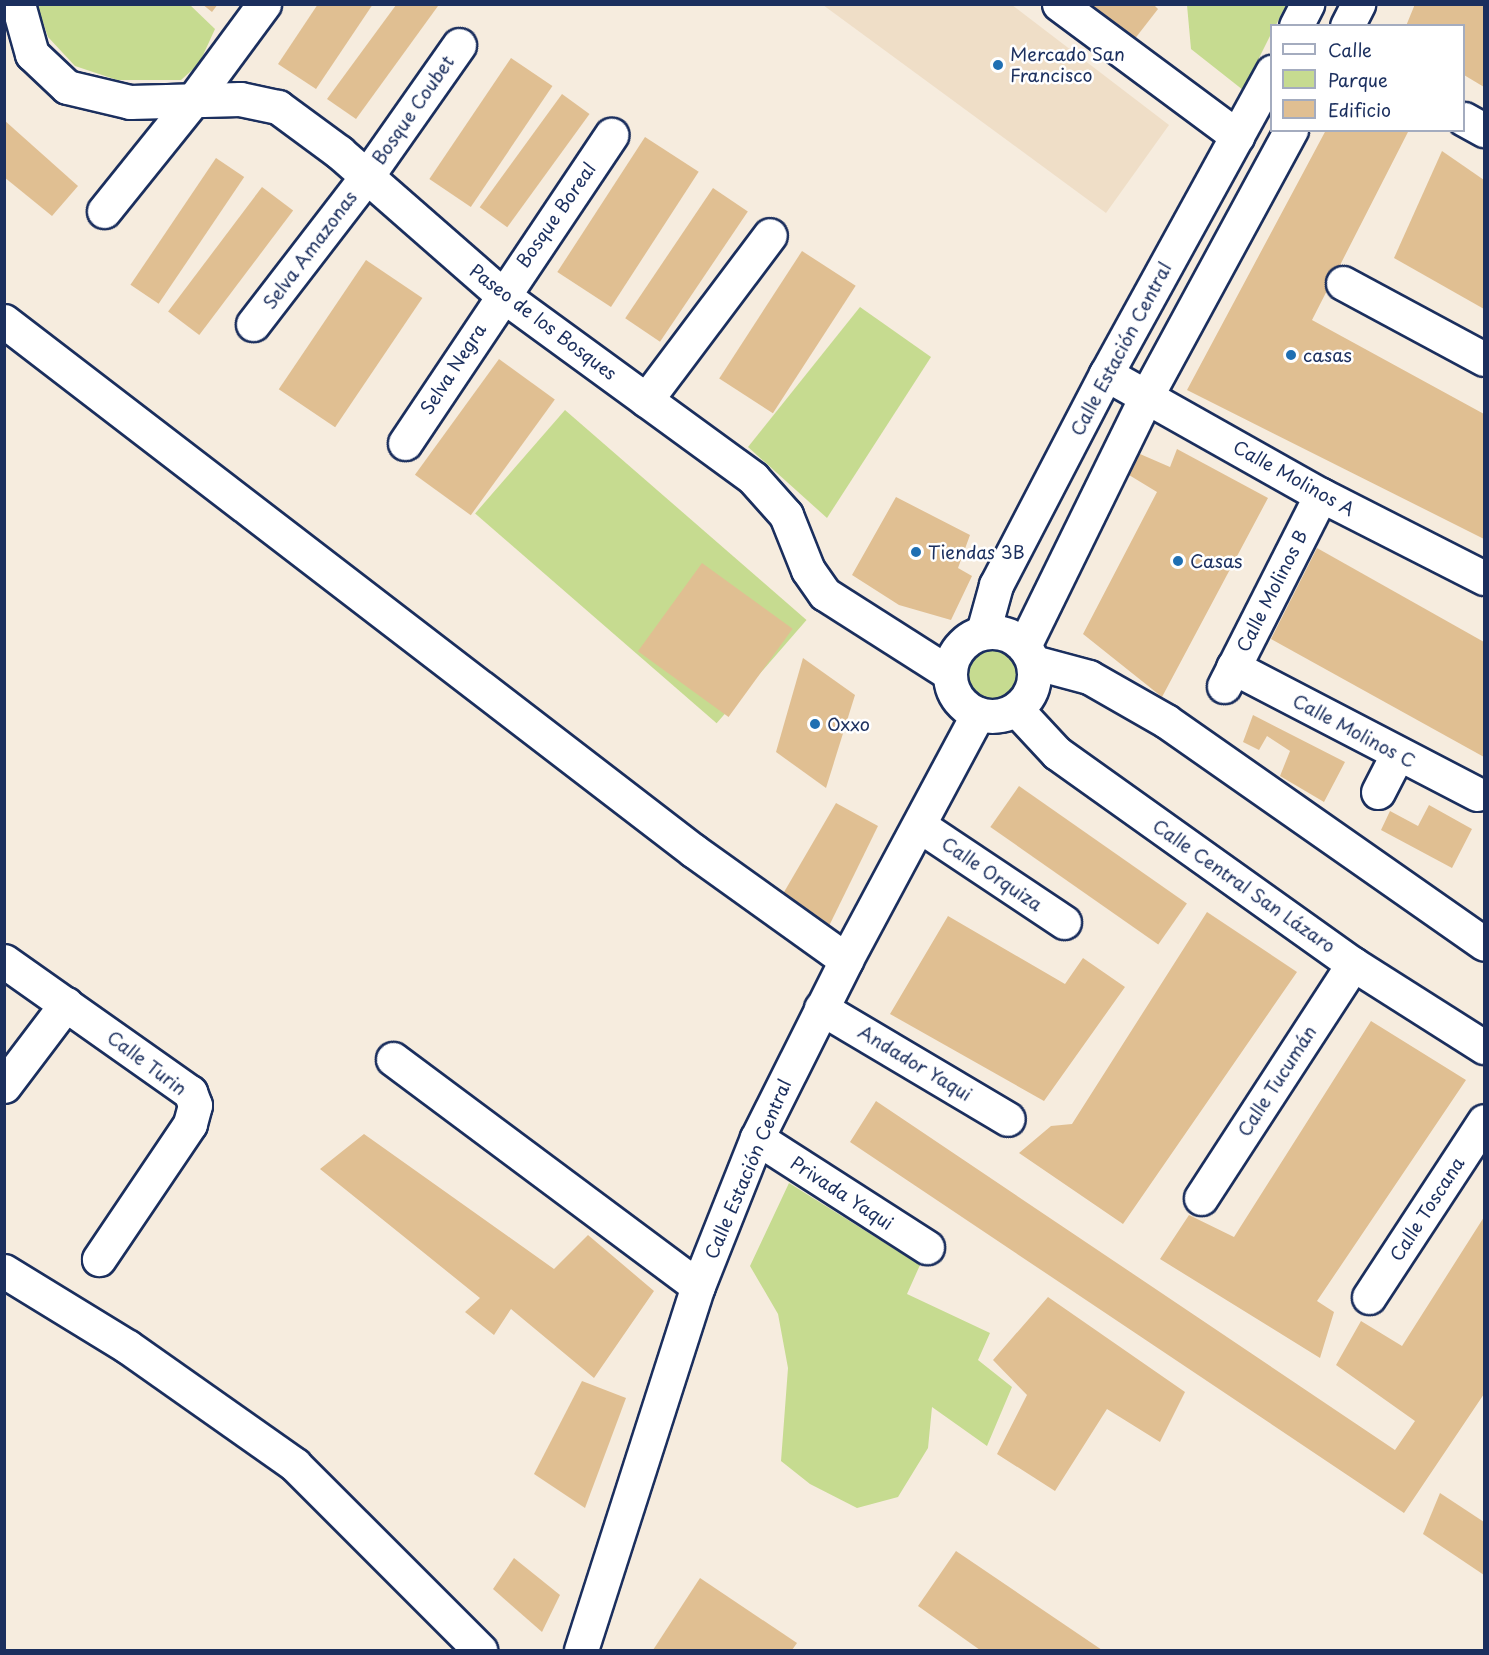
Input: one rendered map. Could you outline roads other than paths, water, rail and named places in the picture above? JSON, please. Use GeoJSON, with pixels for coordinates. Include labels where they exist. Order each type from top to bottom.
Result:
{"type":"FeatureCollection","features":[{"type":"Feature","properties":{"kind":"street","name":"Paseo de los Bosques"},"geometry":{"type":"LineString","coordinates":[[18,4],[32,54],[67,87],[130,102],[240,99],[278,107],[367,176],[501,294],[753,478],[786,515],[808,570],[825,594],[949,673]]}},
{"type":"Feature","properties":{"kind":"street"},"geometry":{"type":"LineString","coordinates":[[104,211],[194,99],[264,4]]}},
{"type":"Feature","properties":{"kind":"street"},"geometry":{"type":"LineString","coordinates":[[1059,4],[1236,136]]}},
{"type":"Feature","properties":{"kind":"street"},"geometry":{"type":"LineString","coordinates":[[1297,24],[1307,4]]}},
{"type":"Feature","properties":{"kind":"street"},"geometry":{"type":"LineString","coordinates":[[1348,24],[1358,4]]}},
{"type":"Feature","properties":{"kind":"street","name":"Bosque Coubet"},"geometry":{"type":"LineString","coordinates":[[367,176],[459,45]]}},
{"type":"Feature","properties":{"kind":"street","name":"Calle Estación Central"},"geometry":{"type":"LineString","coordinates":[[983,632],[996,585],[1106,374],[1270,76]]}},
{"type":"Feature","properties":{"kind":"street"},"geometry":{"type":"LineString","coordinates":[[1465,119],[1485,130]]}},
{"type":"Feature","properties":{"kind":"street"},"geometry":{"type":"LineString","coordinates":[[1290,132],[1147,395],[1029,654],[1035,680],[1028,696],[1016,709],[997,716],[978,714],[962,705],[952,690],[949,673],[960,647],[983,632],[1006,634],[1029,654],[1089,677],[1166,721],[1485,944]]}},
{"type":"Feature","properties":{"kind":"street","name":"Bosque Boreal"},"geometry":{"type":"LineString","coordinates":[[501,294],[611,135]]}},
{"type":"Feature","properties":{"kind":"street","name":"Selva Amazonas"},"geometry":{"type":"LineString","coordinates":[[253,324],[367,176]]}},
{"type":"Feature","properties":{"kind":"street"},"geometry":{"type":"LineString","coordinates":[[646,400],[770,235]]}},
{"type":"Feature","properties":{"kind":"street"},"geometry":{"type":"LineString","coordinates":[[1342,283],[1485,359]]}},
{"type":"Feature","properties":{"kind":"street","name":"Selva Negra"},"geometry":{"type":"LineString","coordinates":[[405,443],[501,294]]}},
{"type":"Feature","properties":{"kind":"street"},"geometry":{"type":"LineString","coordinates":[[4,321],[694,851],[846,960]]}},
{"type":"Feature","properties":{"kind":"street","name":"Calle Molinos A"},"geometry":{"type":"LineString","coordinates":[[1106,374],[1147,395],[1321,495],[1485,578]]}},
{"type":"Feature","properties":{"kind":"street","name":"Calle Molinos B"},"geometry":{"type":"LineString","coordinates":[[1228,677],[1321,495]]}},
{"type":"Feature","properties":{"kind":"street","name":"Calle Molinos C"},"geometry":{"type":"LineString","coordinates":[[1228,677],[1476,794]]}},
{"type":"Feature","properties":{"kind":"street","name":"Calle Central San Lázaro"},"geometry":{"type":"LineString","coordinates":[[1016,709],[1057,753],[1353,964],[1485,1047]]}},
{"type":"Feature","properties":{"kind":"street","name":"Calle Estación Central"},"geometry":{"type":"LineString","coordinates":[[580,1650],[698,1286],[757,1138],[846,960],[920,826],[978,714]]}},
{"type":"Feature","properties":{"kind":"street"},"geometry":{"type":"LineString","coordinates":[[1378,792],[1397,755]]}},
{"type":"Feature","properties":{"kind":"street","name":"Calle Orquiza"},"geometry":{"type":"LineString","coordinates":[[920,826],[1064,922]]}},
{"type":"Feature","properties":{"kind":"street","name":"Calle Turin"},"geometry":{"type":"LineString","coordinates":[[4,961],[190,1092],[195,1105],[190,1124],[99,1259]]}},
{"type":"Feature","properties":{"kind":"street","name":"Calle Tucumán"},"geometry":{"type":"LineString","coordinates":[[1201,1197],[1353,964]]}},
{"type":"Feature","properties":{"kind":"street"},"geometry":{"type":"LineString","coordinates":[[4,1086],[66,1004]]}},
{"type":"Feature","properties":{"kind":"street","name":"Andador Yaqui"},"geometry":{"type":"LineString","coordinates":[[821,1008],[1008,1119]]}},
{"type":"Feature","properties":{"kind":"street"},"geometry":{"type":"LineString","coordinates":[[393,1059],[698,1286]]}},
{"type":"Feature","properties":{"kind":"street","name":"Calle Toscana"},"geometry":{"type":"LineString","coordinates":[[1369,1297],[1485,1121]]}},
{"type":"Feature","properties":{"kind":"street","name":"Privada Yaqui"},"geometry":{"type":"LineString","coordinates":[[757,1138],[927,1247]]}},
{"type":"Feature","properties":{"kind":"street"},"geometry":{"type":"LineString","coordinates":[[4,1271],[128,1347],[295,1465],[480,1650]]}},
{"type":"Feature","properties":{"kind":"place","name":"Mercado San Francisco"},"geometry":{"type":"Point","coordinates":[998,65]}},
{"type":"Feature","properties":{"kind":"place","name":"casas"},"geometry":{"type":"Point","coordinates":[1291,355]}},
{"type":"Feature","properties":{"kind":"place","name":"Tiendas 3B"},"geometry":{"type":"Point","coordinates":[916,552]}},
{"type":"Feature","properties":{"kind":"place","name":"Casas"},"geometry":{"type":"Point","coordinates":[1178,561]}},
{"type":"Feature","properties":{"kind":"place","name":"Oxxo"},"geometry":{"type":"Point","coordinates":[815,724]}}]}
